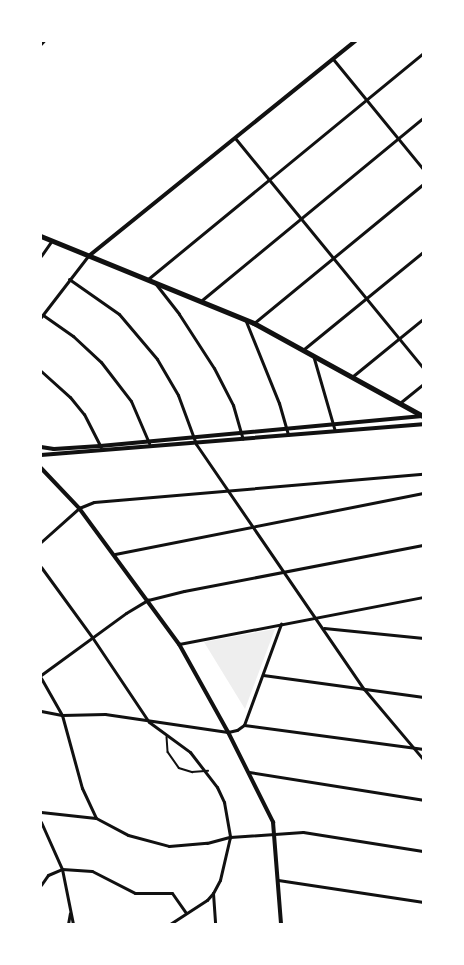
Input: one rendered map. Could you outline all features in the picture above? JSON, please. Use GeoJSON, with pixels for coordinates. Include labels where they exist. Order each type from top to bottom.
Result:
{"type":"FeatureCollection","features":[{"type":"Feature","properties":{"kind":"main road"},"geometry":{"type":"LineString","coordinates":[[41,236],[202,300],[254,323],[401,402],[423,416]]}},
{"type":"Feature","properties":{"kind":"street"},"geometry":{"type":"LineString","coordinates":[[41,44],[44,41]]}},
{"type":"Feature","properties":{"kind":"street"},"geometry":{"type":"LineString","coordinates":[[150,448],[131,401],[101,362],[73,336],[42,316],[85,258],[355,41]]}},
{"type":"Feature","properties":{"kind":"street"},"geometry":{"type":"LineString","coordinates":[[148,279],[423,53]]}},
{"type":"Feature","properties":{"kind":"street"},"geometry":{"type":"LineString","coordinates":[[333,59],[423,169]]}},
{"type":"Feature","properties":{"kind":"street"},"geometry":{"type":"LineString","coordinates":[[202,300],[423,118]]}},
{"type":"Feature","properties":{"kind":"street"},"geometry":{"type":"LineString","coordinates":[[235,138],[423,368]]}},
{"type":"Feature","properties":{"kind":"street"},"geometry":{"type":"LineString","coordinates":[[254,323],[423,184]]}},
{"type":"Feature","properties":{"kind":"street"},"geometry":{"type":"LineString","coordinates":[[41,256],[52,240]]}},
{"type":"Feature","properties":{"kind":"street"},"geometry":{"type":"LineString","coordinates":[[304,349],[423,252]]}},
{"type":"Feature","properties":{"kind":"street"},"geometry":{"type":"LineString","coordinates":[[69,279],[119,314],[137,333],[170,379],[196,444],[286,571],[364,689],[423,758]]}},
{"type":"Feature","properties":{"kind":"street"},"geometry":{"type":"LineString","coordinates":[[154,282],[179,314],[211,362],[233,405],[243,439]]}},
{"type":"Feature","properties":{"kind":"street"},"geometry":{"type":"LineString","coordinates":[[245,319],[288,435]]}},
{"type":"Feature","properties":{"kind":"street"},"geometry":{"type":"LineString","coordinates":[[353,376],[423,319]]}},
{"type":"Feature","properties":{"kind":"street"},"geometry":{"type":"LineString","coordinates":[[312,354],[335,431]]}},
{"type":"Feature","properties":{"kind":"street"},"geometry":{"type":"LineString","coordinates":[[41,371],[70,397],[90,425],[102,452]]}},
{"type":"Feature","properties":{"kind":"street"},"geometry":{"type":"LineString","coordinates":[[401,402],[423,384]]}},
{"type":"Feature","properties":{"kind":"street"},"geometry":{"type":"LineString","coordinates":[[41,447],[54,449],[100,446],[423,416]]}},
{"type":"Feature","properties":{"kind":"street"},"geometry":{"type":"LineString","coordinates":[[41,455],[102,452],[423,424]]}},
{"type":"Feature","properties":{"kind":"street"},"geometry":{"type":"LineString","coordinates":[[41,468],[79,508],[115,554],[180,644],[228,732],[269,812],[275,833],[281,924]]}},
{"type":"Feature","properties":{"kind":"street"},"geometry":{"type":"LineString","coordinates":[[41,542],[79,508],[94,502],[423,474]]}},
{"type":"Feature","properties":{"kind":"street"},"geometry":{"type":"LineString","coordinates":[[115,554],[254,525],[423,493]]}},
{"type":"Feature","properties":{"kind":"street"},"geometry":{"type":"LineString","coordinates":[[41,675],[92,637],[148,600],[170,594],[423,545]]}},
{"type":"Feature","properties":{"kind":"street"},"geometry":{"type":"LineString","coordinates":[[41,567],[92,637],[149,722],[190,752],[208,771],[224,802],[230,837],[220,880],[213,893],[186,914],[170,924]]}},
{"type":"Feature","properties":{"kind":"street"},"geometry":{"type":"LineString","coordinates":[[180,644],[423,597]]}},
{"type":"Feature","properties":{"kind":"street"},"geometry":{"type":"LineString","coordinates":[[244,725],[281,624]]}},
{"type":"Feature","properties":{"kind":"street"},"geometry":{"type":"LineString","coordinates":[[324,628],[423,638]]}},
{"type":"Feature","properties":{"kind":"street"},"geometry":{"type":"LineString","coordinates":[[263,675],[423,697]]}},
{"type":"Feature","properties":{"kind":"street"},"geometry":{"type":"LineString","coordinates":[[41,678],[62,715],[82,788],[96,818]]}},
{"type":"Feature","properties":{"kind":"street"},"geometry":{"type":"LineString","coordinates":[[41,711],[62,715],[105,714],[149,722],[228,732],[244,725],[423,749]]}},
{"type":"Feature","properties":{"kind":"street"},"geometry":{"type":"LineString","coordinates":[[248,772],[423,800]]}},
{"type":"Feature","properties":{"kind":"street"},"geometry":{"type":"LineString","coordinates":[[41,812],[96,818],[128,835],[169,846],[207,844],[230,837],[275,833],[320,834],[423,851]]}},
{"type":"Feature","properties":{"kind":"street"},"geometry":{"type":"LineString","coordinates":[[41,822],[62,869],[73,924]]}},
{"type":"Feature","properties":{"kind":"street"},"geometry":{"type":"LineString","coordinates":[[41,884],[48,875],[62,869],[92,871],[135,893],[172,893],[186,914]]}},
{"type":"Feature","properties":{"kind":"street"},"geometry":{"type":"LineString","coordinates":[[278,880],[423,902]]}},
{"type":"Feature","properties":{"kind":"street"},"geometry":{"type":"LineString","coordinates":[[213,893],[215,924]]}},
{"type":"Feature","properties":{"kind":"street"},"geometry":{"type":"LineString","coordinates":[[68,924],[71,911]]}},
{"type":"Feature","properties":{"kind":"lane"},"geometry":{"type":"LineString","coordinates":[[167,735],[168,752],[179,768],[192,772],[208,771]]}},
{"type":"Feature","properties":{"kind":"shaded area"},"geometry":{"type":"Polygon","coordinates":[[[275,629],[245,709],[204,642],[275,629]]]}}]}
